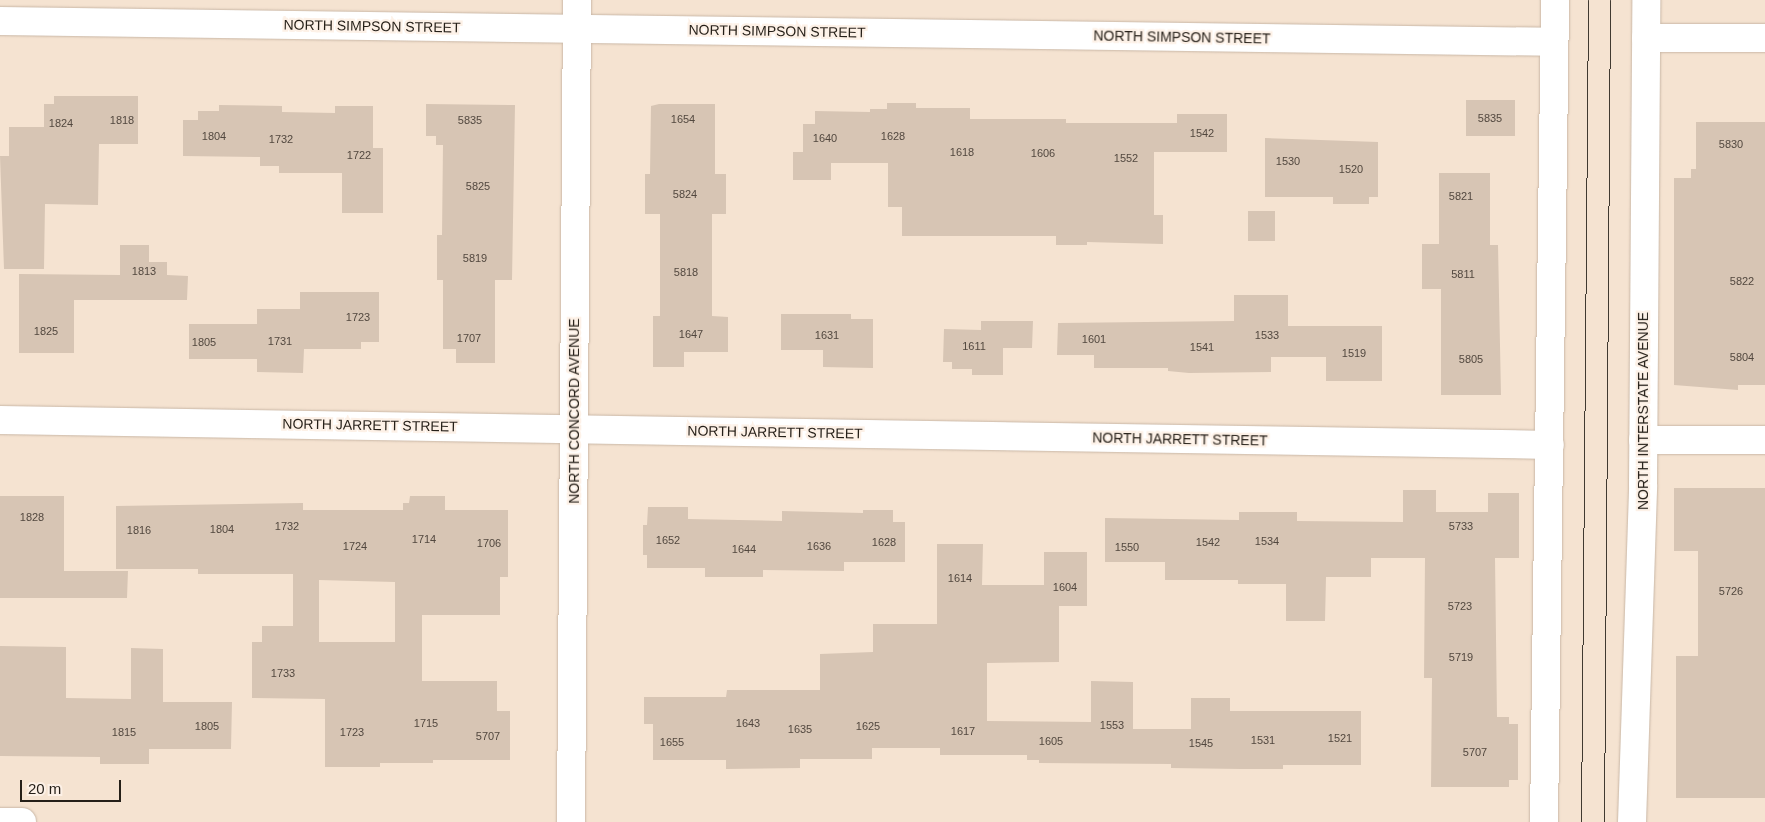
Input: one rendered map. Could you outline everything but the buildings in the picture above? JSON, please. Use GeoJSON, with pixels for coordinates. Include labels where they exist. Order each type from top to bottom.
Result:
{"type":"FeatureCollection","features":[{"type":"Feature","properties":{"kind":"street","name":"NORTH CONCORD AVENUE"},"geometry":{"type":"LineString","coordinates":[[571,822],[577,0]]}},
{"type":"Feature","properties":{"kind":"street"},"geometry":{"type":"LineString","coordinates":[[1544,822],[1555,0]]}},
{"type":"Feature","properties":{"kind":"street","name":"NORTH INTERSTATE AVENUE"},"geometry":{"type":"LineString","coordinates":[[1632,822],[1643,440],[1646,0]]}},
{"type":"Feature","properties":{"kind":"street","name":"NORTH SIMPSON STREET"},"geometry":{"type":"LineString","coordinates":[[0,21],[1554,42]]}},
{"type":"Feature","properties":{"kind":"street"},"geometry":{"type":"LineString","coordinates":[[1646,38],[1765,38]]}},
{"type":"Feature","properties":{"kind":"street","name":"NORTH JARRETT STREET"},"geometry":{"type":"LineString","coordinates":[[0,420],[1550,445]]}},
{"type":"Feature","properties":{"kind":"street"},"geometry":{"type":"LineString","coordinates":[[1643,440],[1765,440]]}},
{"type":"Feature","properties":{"kind":"street"},"geometry":{"type":"LineString","coordinates":[[0,822],[22,822]]}},
{"type":"Feature","properties":{"kind":"tram line"},"geometry":{"type":"LineString","coordinates":[[1581,822],[1588,0]]}},
{"type":"Feature","properties":{"kind":"tram line"},"geometry":{"type":"LineString","coordinates":[[1604,822],[1610,0]]}}]}
